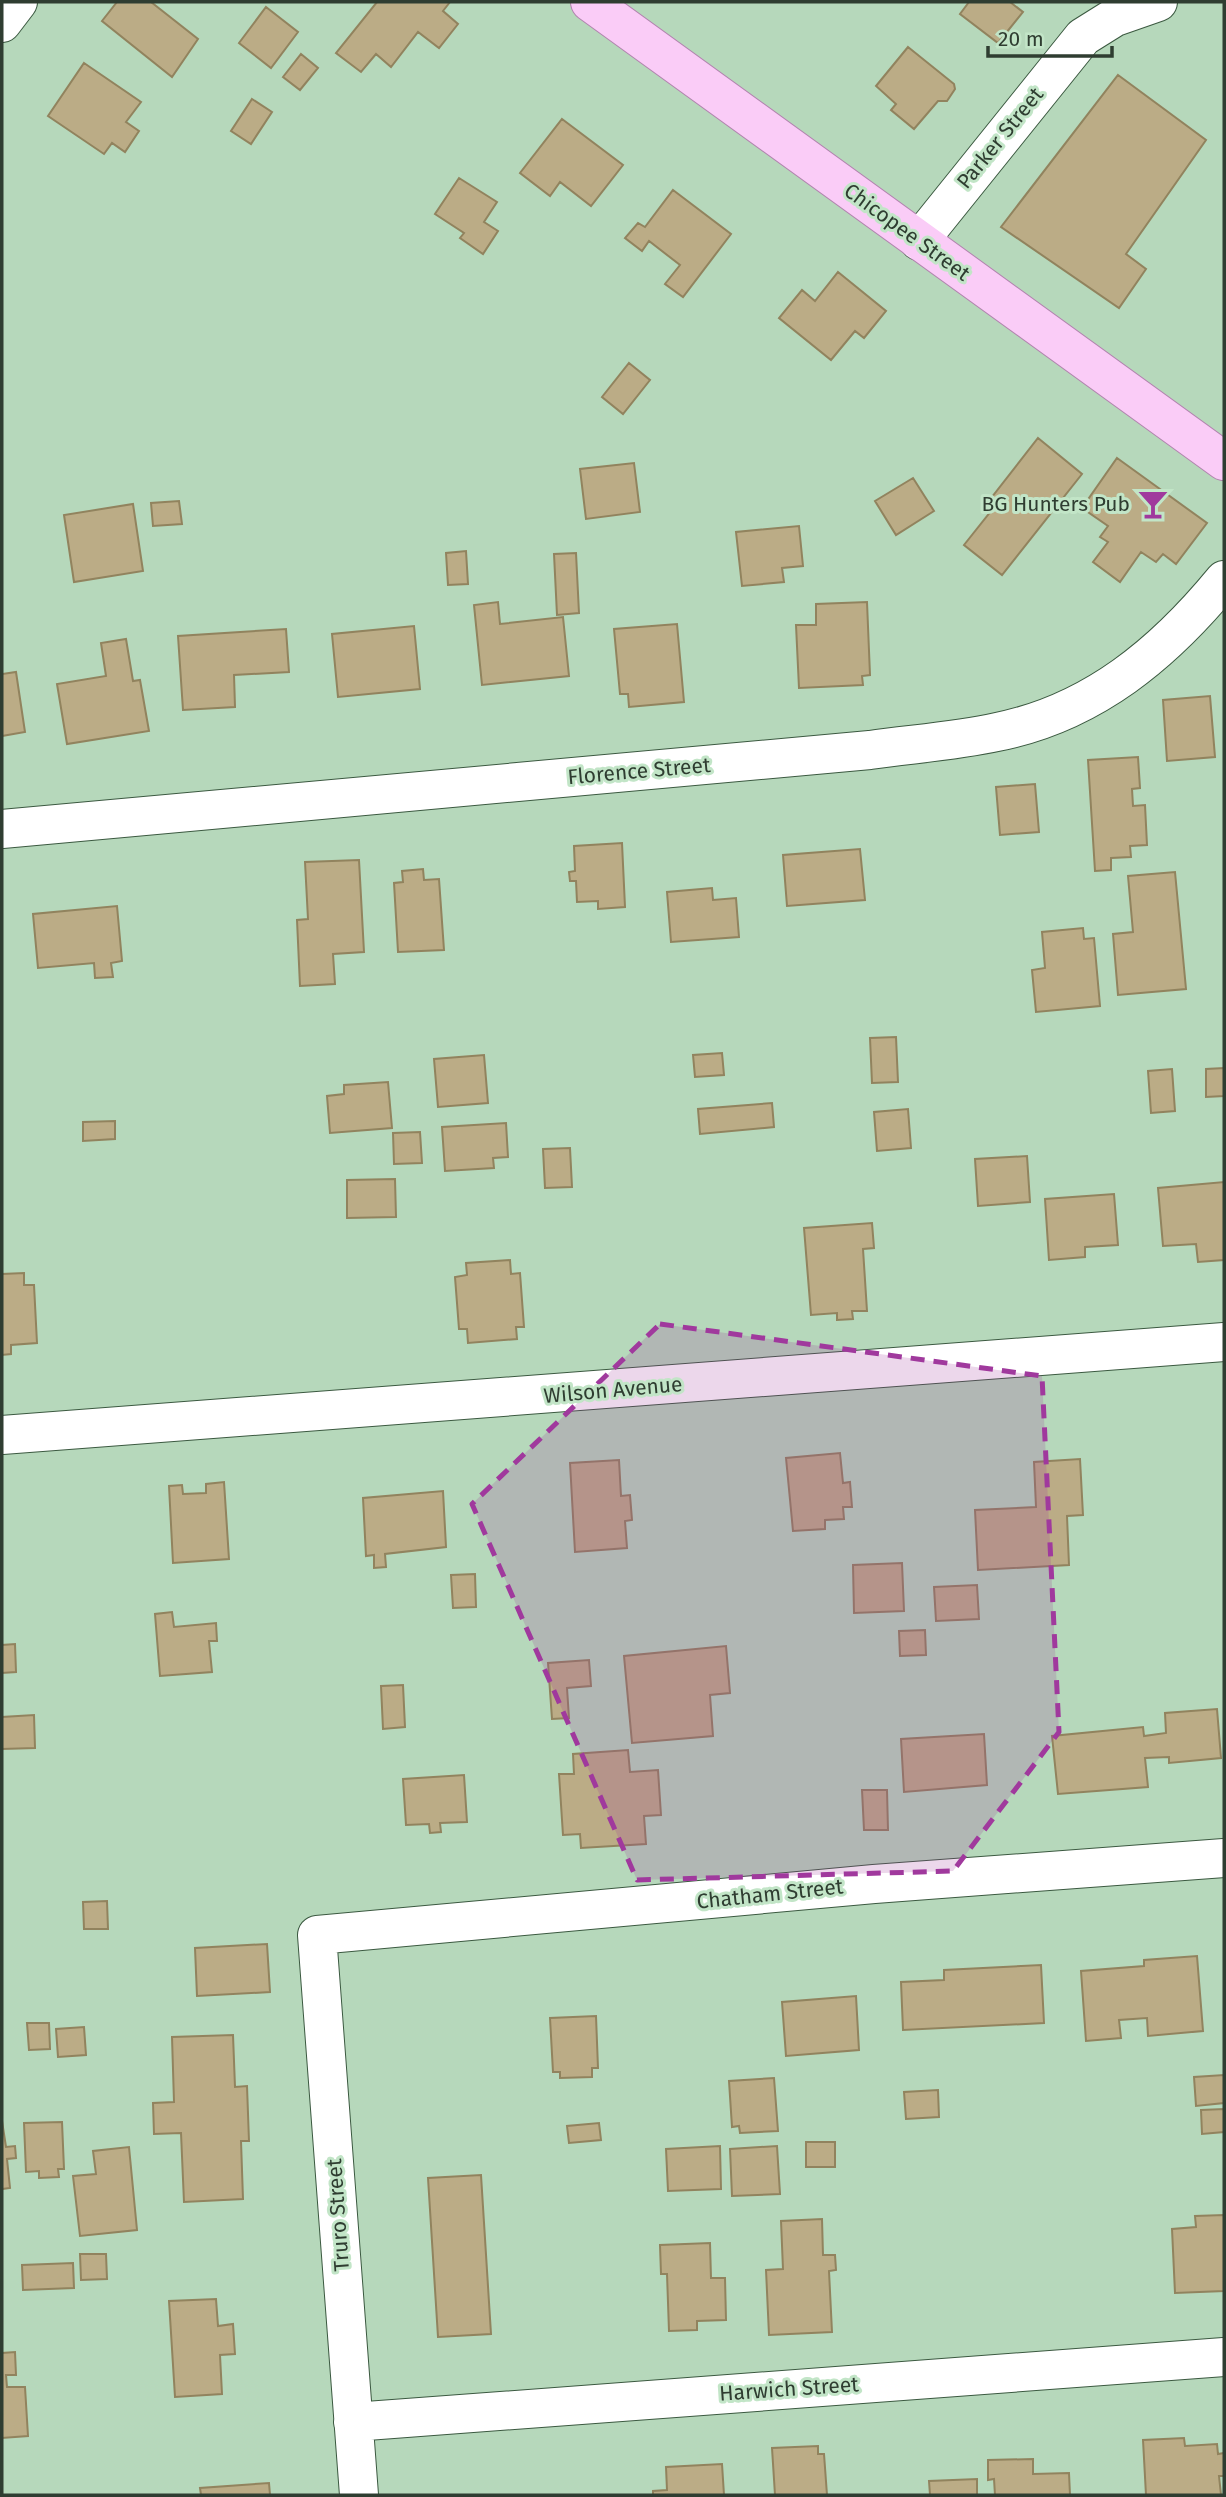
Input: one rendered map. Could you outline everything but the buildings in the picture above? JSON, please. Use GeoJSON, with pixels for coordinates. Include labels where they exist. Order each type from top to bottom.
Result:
{"type":"FeatureCollection","features":[{"type":"Feature","properties":{"kind":"main road","name":"Chicopee Street"},"geometry":{"type":"LineString","coordinates":[[590,2],[1224,461]]}},
{"type":"Feature","properties":{"kind":"street"},"geometry":{"type":"LineString","coordinates":[[2,23],[18,2]]}},
{"type":"Feature","properties":{"kind":"street","name":"Parker Street"},"geometry":{"type":"LineString","coordinates":[[919,241],[1083,37],[1115,17],[1158,2]]}},
{"type":"Feature","properties":{"kind":"street","name":"Florence Street"},"geometry":{"type":"LineString","coordinates":[[2,829],[870,750],[997,732],[1039,721],[1073,708],[1136,670],[1179,630],[1224,580]]}},
{"type":"Feature","properties":{"kind":"street","name":"Wilson Avenue"},"geometry":{"type":"LineString","coordinates":[[2,1435],[1224,1342]]}},
{"type":"Feature","properties":{"kind":"street","name":"Chatham Street"},"geometry":{"type":"LineString","coordinates":[[317,1936],[874,1884],[1224,1858]]}},
{"type":"Feature","properties":{"kind":"street","name":"Truro Street"},"geometry":{"type":"LineString","coordinates":[[317,1936],[359,2495]]}},
{"type":"Feature","properties":{"kind":"street","name":"Harwich Street"},"geometry":{"type":"LineString","coordinates":[[354,2422],[1224,2357]]}},
{"type":"Feature","properties":{"kind":"highlighted area"},"geometry":{"type":"Polygon","coordinates":[[[660,1324],[1042,1376],[1059,1732],[953,1871],[637,1880],[472,1504],[660,1324]]]}},
{"type":"Feature","properties":{"kind":"place","name":"BG Hunters Pub"},"geometry":{"type":"Point","coordinates":[1153,504]}}]}
